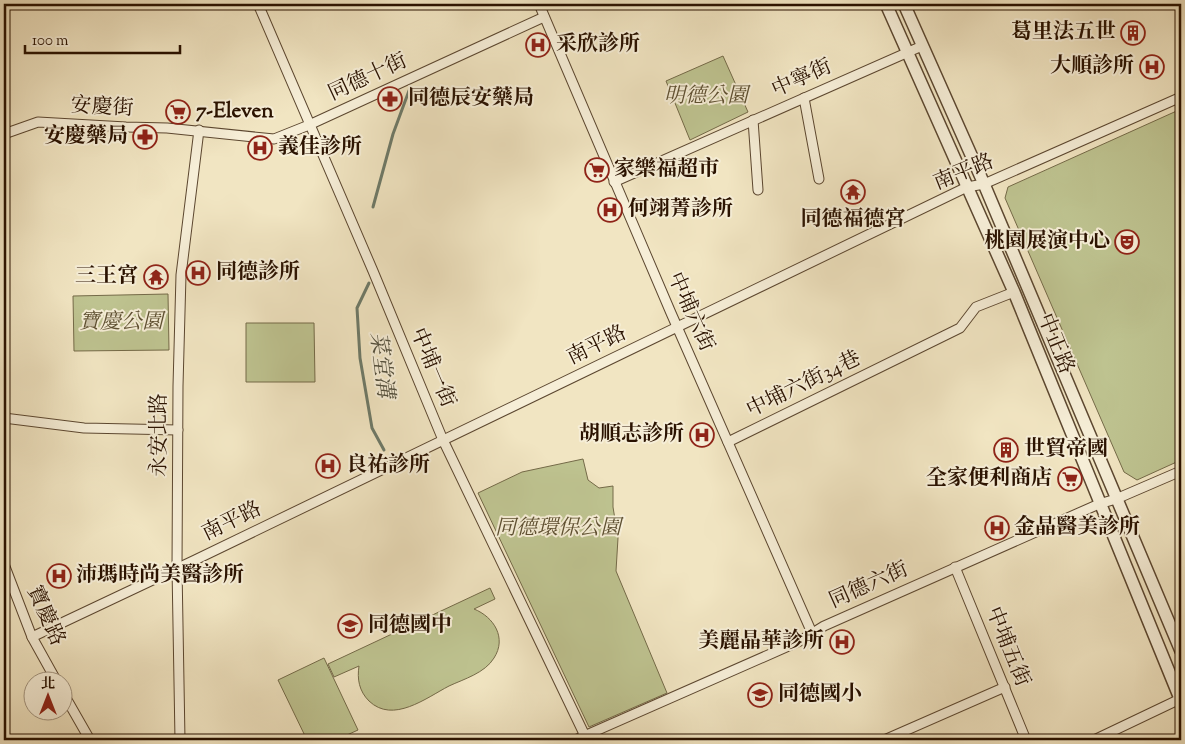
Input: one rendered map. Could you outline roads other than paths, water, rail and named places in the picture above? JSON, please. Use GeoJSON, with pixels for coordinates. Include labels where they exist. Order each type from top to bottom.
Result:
{"type":"FeatureCollection","features":[{"type":"Feature","properties":{"kind":"street","name":"中埔一街"},"geometry":{"type":"LineString","coordinates":[[258,4],[373,271],[443,440],[586,738]]}},
{"type":"Feature","properties":{"kind":"street","name":"中埔六街"},"geometry":{"type":"LineString","coordinates":[[539,4],[614,182],[812,634]]}},
{"type":"Feature","properties":{"kind":"street","name":"中正路"},"geometry":{"type":"LineString","coordinates":[[886,4],[1014,292],[1099,504],[1181,700]]}},
{"type":"Feature","properties":{"kind":"street","name":"中正路"},"geometry":{"type":"LineString","coordinates":[[904,4],[984,184],[1181,651]]}},
{"type":"Feature","properties":{"kind":"street","name":"同德十街"},"geometry":{"type":"LineString","coordinates":[[200,130],[274,138],[309,125],[544,17]]}},
{"type":"Feature","properties":{"kind":"street","name":"中寧街"},"geometry":{"type":"LineString","coordinates":[[614,182],[922,46]]}},
{"type":"Feature","properties":{"kind":"street","name":"南平路"},"geometry":{"type":"LineString","coordinates":[[32,636],[967,187],[984,184],[1181,97]]}},
{"type":"Feature","properties":{"kind":"street"},"geometry":{"type":"LineString","coordinates":[[804,98],[819,179]]}},
{"type":"Feature","properties":{"kind":"street"},"geometry":{"type":"LineString","coordinates":[[753,120],[758,190]]}},
{"type":"Feature","properties":{"kind":"street","name":"安慶街"},"geometry":{"type":"LineString","coordinates":[[4,134],[38,122],[200,130]]}},
{"type":"Feature","properties":{"kind":"street","name":"永安北路"},"geometry":{"type":"LineString","coordinates":[[180,740],[177,568],[181,275],[200,130]]}},
{"type":"Feature","properties":{"kind":"street","name":"中埔六街34巷"},"geometry":{"type":"LineString","coordinates":[[728,442],[960,328],[976,307],[1014,292]]}},
{"type":"Feature","properties":{"kind":"street"},"geometry":{"type":"LineString","coordinates":[[4,418],[84,428],[178,430]]}},
{"type":"Feature","properties":{"kind":"street","name":"同德六街"},"geometry":{"type":"LineString","coordinates":[[575,740],[586,738],[800,641],[824,626],[955,567],[1099,504],[1181,471]]}},
{"type":"Feature","properties":{"kind":"street","name":"寶慶路"},"geometry":{"type":"LineString","coordinates":[[4,564],[32,636],[52,672]]}},
{"type":"Feature","properties":{"kind":"street","name":"中埔五街"},"geometry":{"type":"LineString","coordinates":[[955,567],[1026,740]]}},
{"type":"Feature","properties":{"kind":"street"},"geometry":{"type":"LineString","coordinates":[[884,740],[1004,687]]}},
{"type":"Feature","properties":{"kind":"street"},"geometry":{"type":"LineString","coordinates":[[1094,740],[1181,700]]}},
{"type":"Feature","properties":{"kind":"street"},"geometry":{"type":"LineString","coordinates":[[72,708],[90,740]]}},
{"type":"Feature","properties":{"kind":"waterway","name":"菜堂溝"},"geometry":{"type":"LineString","coordinates":[[373,207],[393,134],[410,88]]}},
{"type":"Feature","properties":{"kind":"waterway","name":"菜堂溝"},"geometry":{"type":"LineString","coordinates":[[369,283],[357,308],[360,358],[372,428],[384,450]]}},
{"type":"Feature","properties":{"kind":"place","name":"葛里法五世"},"geometry":{"type":"Point","coordinates":[1133,33]}},
{"type":"Feature","properties":{"kind":"place","name":"采欣診所"},"geometry":{"type":"Point","coordinates":[538,45]}},
{"type":"Feature","properties":{"kind":"place","name":"大順診所"},"geometry":{"type":"Point","coordinates":[1152,67]}},
{"type":"Feature","properties":{"kind":"place","name":"同德辰安藥局"},"geometry":{"type":"Point","coordinates":[390,99]}},
{"type":"Feature","properties":{"kind":"place","name":"7-Eleven"},"geometry":{"type":"Point","coordinates":[178,112]}},
{"type":"Feature","properties":{"kind":"place","name":"安慶藥局"},"geometry":{"type":"Point","coordinates":[145,137]}},
{"type":"Feature","properties":{"kind":"place","name":"義佳診所"},"geometry":{"type":"Point","coordinates":[260,148]}},
{"type":"Feature","properties":{"kind":"place","name":"家樂福超市"},"geometry":{"type":"Point","coordinates":[597,170]}},
{"type":"Feature","properties":{"kind":"place","name":"同德福德宮"},"geometry":{"type":"Point","coordinates":[853,192]}},
{"type":"Feature","properties":{"kind":"place","name":"何翊菁診所"},"geometry":{"type":"Point","coordinates":[610,210]}},
{"type":"Feature","properties":{"kind":"place","name":"桃園展演中心"},"geometry":{"type":"Point","coordinates":[1127,242]}},
{"type":"Feature","properties":{"kind":"place","name":"同德診所"},"geometry":{"type":"Point","coordinates":[198,273]}},
{"type":"Feature","properties":{"kind":"place","name":"三王宮"},"geometry":{"type":"Point","coordinates":[156,277]}},
{"type":"Feature","properties":{"kind":"place","name":"胡順志診所"},"geometry":{"type":"Point","coordinates":[702,435]}},
{"type":"Feature","properties":{"kind":"place","name":"世貿帝國"},"geometry":{"type":"Point","coordinates":[1006,450]}},
{"type":"Feature","properties":{"kind":"place","name":"良祐診所"},"geometry":{"type":"Point","coordinates":[328,466]}},
{"type":"Feature","properties":{"kind":"place","name":"全家便利商店"},"geometry":{"type":"Point","coordinates":[1070,479]}},
{"type":"Feature","properties":{"kind":"place","name":"金晶醫美診所"},"geometry":{"type":"Point","coordinates":[997,528]}},
{"type":"Feature","properties":{"kind":"place","name":"沛瑪時尚美醫診所"},"geometry":{"type":"Point","coordinates":[59,576]}},
{"type":"Feature","properties":{"kind":"place","name":"同德國中"},"geometry":{"type":"Point","coordinates":[350,626]}},
{"type":"Feature","properties":{"kind":"place","name":"美麗晶華診所"},"geometry":{"type":"Point","coordinates":[842,642]}},
{"type":"Feature","properties":{"kind":"place","name":"同德國小"},"geometry":{"type":"Point","coordinates":[760,695]}},
{"type":"Feature","properties":{"kind":"park label","name":"明德公園"},"geometry":{"type":"Point","coordinates":[706,97]}},
{"type":"Feature","properties":{"kind":"park label","name":"寶慶公園"},"geometry":{"type":"Point","coordinates":[121,323]}},
{"type":"Feature","properties":{"kind":"park label","name":"同德環保公園"},"geometry":{"type":"Point","coordinates":[558,529]}}]}
